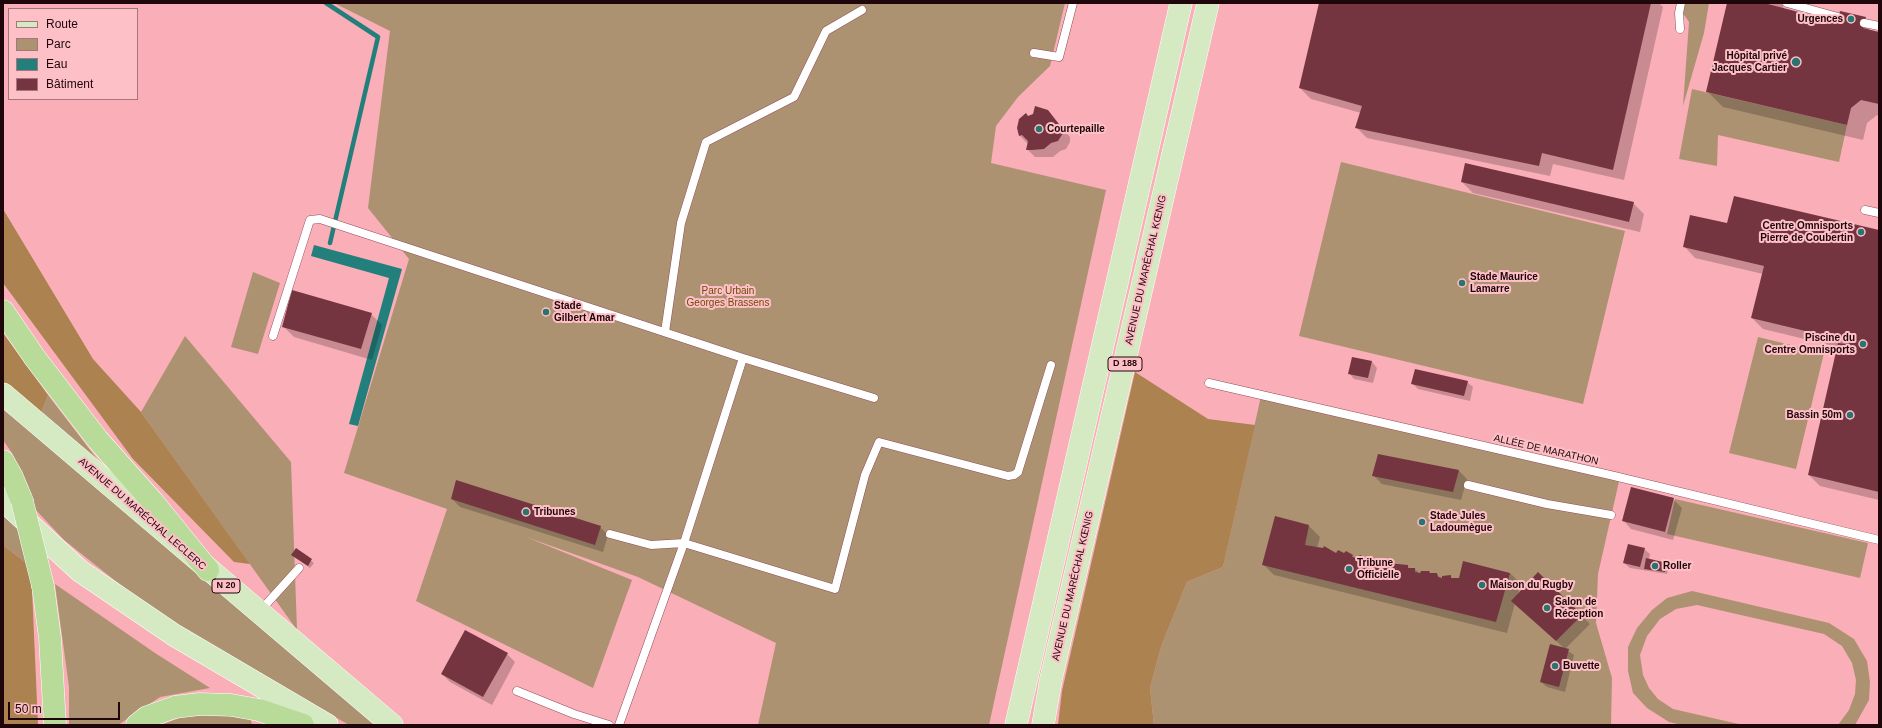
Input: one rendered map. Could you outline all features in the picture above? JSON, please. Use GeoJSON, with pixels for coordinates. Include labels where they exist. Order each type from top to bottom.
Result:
{"type":"FeatureCollection","features":[{"type":"Feature","properties":{"kind":"highway"},"geometry":{"type":"LineString","coordinates":[[3,311],[35,358],[98,440],[153,502],[208,570]]}},
{"type":"Feature","properties":{"kind":"highway"},"geometry":{"type":"LineString","coordinates":[[3,461],[12,477],[12,501],[43,586],[50,638],[55,725]]}},
{"type":"Feature","properties":{"kind":"highway"},"geometry":{"type":"LineString","coordinates":[[137,725],[147,717],[175,707],[200,704],[231,705],[259,710],[276,714],[303,725]]}},
{"type":"Feature","properties":{"kind":"main road","name":"D 188"},"geometry":{"type":"LineString","coordinates":[[1016,725],[1181,3]]}},
{"type":"Feature","properties":{"kind":"main road","name":"AVENUE DU MARÉCHAL KŒNIG"},"geometry":{"type":"LineString","coordinates":[[1043,725],[1051,679],[1208,3]]}},
{"type":"Feature","properties":{"kind":"main road","name":"AVENUE DU MARÉCHAL LECLERC"},"geometry":{"type":"LineString","coordinates":[[3,394],[392,725]]}},
{"type":"Feature","properties":{"kind":"main road"},"geometry":{"type":"LineString","coordinates":[[12,501],[80,571],[174,635],[327,725]]}},
{"type":"Feature","properties":{"kind":"lane"},"geometry":{"type":"LineString","coordinates":[[1034,53],[1059,58],[1073,3]]}},
{"type":"Feature","properties":{"kind":"lane"},"geometry":{"type":"LineString","coordinates":[[1680,29],[1679,13],[1681,3]]}},
{"type":"Feature","properties":{"kind":"lane"},"geometry":{"type":"LineString","coordinates":[[1787,3],[1838,17]]}},
{"type":"Feature","properties":{"kind":"lane"},"geometry":{"type":"LineString","coordinates":[[665,332],[681,223],[706,142],[794,97],[826,31],[862,10]]}},
{"type":"Feature","properties":{"kind":"lane"},"geometry":{"type":"LineString","coordinates":[[1864,23],[1879,26]]}},
{"type":"Feature","properties":{"kind":"lane"},"geometry":{"type":"LineString","coordinates":[[1865,210],[1879,213]]}},
{"type":"Feature","properties":{"kind":"lane"},"geometry":{"type":"LineString","coordinates":[[273,336],[310,220],[320,219],[339,223],[405,247],[743,358],[874,398]]}},
{"type":"Feature","properties":{"kind":"lane"},"geometry":{"type":"LineString","coordinates":[[619,725],[684,543],[743,358]]}},
{"type":"Feature","properties":{"kind":"lane"},"geometry":{"type":"LineString","coordinates":[[610,534],[651,545],[684,543],[835,589],[866,475],[879,442],[1008,476],[1014,475],[1018,472],[1051,365]]}},
{"type":"Feature","properties":{"kind":"lane","name":"ALLÉE DE MARATHON"},"geometry":{"type":"LineString","coordinates":[[1208,384],[1610,475],[1879,540]]}},
{"type":"Feature","properties":{"kind":"lane"},"geometry":{"type":"LineString","coordinates":[[1468,485],[1547,504],[1611,514]]}},
{"type":"Feature","properties":{"kind":"lane"},"geometry":{"type":"LineString","coordinates":[[259,613],[299,568]]}},
{"type":"Feature","properties":{"kind":"lane"},"geometry":{"type":"LineString","coordinates":[[517,691],[574,714],[609,725]]}},
{"type":"Feature","properties":{"kind":"green space","name":"Parc Urbain Georges Brassens"},"geometry":{"type":"Polygon","coordinates":[[[334,3],[1065,3],[1050,66],[1018,97],[996,126],[991,163],[1106,190],[989,725],[758,725],[776,643],[638,577],[526,537],[632,580],[593,688],[416,601],[447,509],[344,473],[409,259],[368,208],[390,31],[334,3]]]}},
{"type":"Feature","properties":{"kind":"green space"},"geometry":{"type":"Polygon","coordinates":[[[1676,3],[1709,3],[1704,33],[1683,106],[1689,22],[1676,3]]]}},
{"type":"Feature","properties":{"kind":"green space"},"geometry":{"type":"Polygon","coordinates":[[[1692,89],[1847,125],[1839,162],[1718,135],[1717,166],[1679,159],[1692,89]]]}},
{"type":"Feature","properties":{"kind":"green space","name":"Stade Maurice Lamarre"},"geometry":{"type":"Polygon","coordinates":[[[1341,162],[1625,231],[1583,404],[1299,336],[1341,162]]]}},
{"type":"Feature","properties":{"kind":"green space"},"geometry":{"type":"Polygon","coordinates":[[[253,272],[280,283],[258,354],[231,347],[253,272]]]}},
{"type":"Feature","properties":{"kind":"green space"},"geometry":{"type":"Polygon","coordinates":[[[185,336],[291,462],[297,630],[141,412],[185,336]]]}},
{"type":"Feature","properties":{"kind":"green space"},"geometry":{"type":"Polygon","coordinates":[[[1758,337],[1824,353],[1796,469],[1729,453],[1758,337]]]}},
{"type":"Feature","properties":{"kind":"green space"},"geometry":{"type":"Polygon","coordinates":[[[48,395],[104,468],[41,413],[48,395]]]}},
{"type":"Feature","properties":{"kind":"green space","name":"Stade Jules Ladoumègue"},"geometry":{"type":"Polygon","coordinates":[[[1261,396],[1620,477],[1598,574],[1596,623],[1612,678],[1611,725],[1154,725],[1150,688],[1161,647],[1187,582],[1223,567],[1261,396]]]}},
{"type":"Feature","properties":{"kind":"green space"},"geometry":{"type":"Polygon","coordinates":[[[3,409],[376,725],[349,725],[157,614],[64,540],[34,508],[12,453],[3,440],[3,409]]]}},
{"type":"Feature","properties":{"kind":"green space"},"geometry":{"type":"Polygon","coordinates":[[[1675,499],[1868,543],[1860,578],[1667,534],[1675,499]]]}},
{"type":"Feature","properties":{"kind":"green space"},"geometry":{"type":"Polygon","coordinates":[[[3,513],[18,527],[31,567],[3,545],[3,513]]]}},
{"type":"Feature","properties":{"kind":"green space"},"geometry":{"type":"Polygon","coordinates":[[[55,584],[155,653],[210,688],[160,697],[118,725],[69,725],[69,687],[55,584]]]}},
{"type":"Feature","properties":{"kind":"green space"},"geometry":{"type":"Polygon","coordinates":[[[1692,591],[1829,623],[1854,639],[1867,661],[1870,682],[1869,700],[1855,725],[1838,725],[1849,710],[1855,694],[1856,680],[1852,663],[1842,646],[1824,634],[1697,605],[1676,609],[1660,619],[1647,636],[1640,655],[1643,675],[1649,688],[1658,699],[1673,709],[1743,725],[1682,725],[1669,722],[1647,708],[1633,693],[1628,671],[1628,647],[1637,628],[1652,610],[1667,598],[1692,591]]]}},
{"type":"Feature","properties":{"kind":"green space"},"geometry":{"type":"Polygon","coordinates":[[[220,714],[250,716],[252,725],[161,725],[182,717],[220,714]]]}},
{"type":"Feature","properties":{"kind":"shaded area"},"geometry":{"type":"Polygon","coordinates":[[[3,209],[93,359],[141,412],[250,564],[234,562],[133,459],[3,283],[3,209]]]}},
{"type":"Feature","properties":{"kind":"shaded area"},"geometry":{"type":"Polygon","coordinates":[[[3,333],[48,395],[41,413],[3,383],[3,333]]]}},
{"type":"Feature","properties":{"kind":"shaded area"},"geometry":{"type":"Polygon","coordinates":[[[1135,372],[1208,419],[1255,425],[1223,567],[1187,582],[1161,647],[1150,688],[1154,725],[1058,725],[1062,691],[1135,372]]]}},
{"type":"Feature","properties":{"kind":"shaded area"},"geometry":{"type":"Polygon","coordinates":[[[3,545],[31,567],[38,725],[3,725],[3,545]]]}},
{"type":"Feature","properties":{"kind":"water"},"geometry":{"type":"Polygon","coordinates":[[[314,245],[402,269],[358,426],[349,424],[389,278],[311,256],[314,245]]]}},
{"type":"Feature","properties":{"kind":"building"},"geometry":{"type":"Polygon","coordinates":[[[1319,3],[1651,3],[1613,170],[1542,153],[1539,166],[1355,128],[1362,106],[1299,88],[1319,3]]]}},
{"type":"Feature","properties":{"kind":"building","name":"Hôpital privé Jacques Cartier"},"geometry":{"type":"Polygon","coordinates":[[[1727,3],[1764,3],[1837,22],[1840,11],[1866,17],[1863,28],[1879,32],[1879,104],[1861,100],[1851,108],[1847,125],[1706,92],[1727,3]]]}},
{"type":"Feature","properties":{"kind":"building","name":"Courtepaille"},"geometry":{"type":"Polygon","coordinates":[[[1035,106],[1048,110],[1062,128],[1063,133],[1058,141],[1051,143],[1044,149],[1026,150],[1028,141],[1022,135],[1019,136],[1017,128],[1019,119],[1026,113],[1028,116],[1033,114],[1035,106]]]}},
{"type":"Feature","properties":{"kind":"building"},"geometry":{"type":"Polygon","coordinates":[[[1465,163],[1634,202],[1629,222],[1461,182],[1465,163]]]}},
{"type":"Feature","properties":{"kind":"building","name":"Piscine du Centre Omnisports"},"geometry":{"type":"Polygon","coordinates":[[[1734,196],[1879,230],[1879,492],[1808,475],[1838,343],[1846,344],[1847,341],[1751,318],[1764,266],[1683,247],[1690,215],[1727,223],[1734,196]]]}},
{"type":"Feature","properties":{"kind":"building"},"geometry":{"type":"Polygon","coordinates":[[[292,290],[372,313],[361,349],[282,327],[292,290]]]}},
{"type":"Feature","properties":{"kind":"building"},"geometry":{"type":"Polygon","coordinates":[[[1352,357],[1372,361],[1368,378],[1348,374],[1352,357]]]}},
{"type":"Feature","properties":{"kind":"building"},"geometry":{"type":"Polygon","coordinates":[[[1415,369],[1468,381],[1464,396],[1411,384],[1415,369]]]}},
{"type":"Feature","properties":{"kind":"building"},"geometry":{"type":"Polygon","coordinates":[[[1378,454],[1459,470],[1453,492],[1372,476],[1378,454]]]}},
{"type":"Feature","properties":{"kind":"building","name":"Tribunes"},"geometry":{"type":"Polygon","coordinates":[[[456,480],[601,526],[595,545],[451,499],[456,480]]]}},
{"type":"Feature","properties":{"kind":"building"},"geometry":{"type":"Polygon","coordinates":[[[1631,487],[1674,498],[1665,532],[1622,521],[1631,487]]]}},
{"type":"Feature","properties":{"kind":"building","name":"Tribune Officielle"},"geometry":{"type":"Polygon","coordinates":[[[1275,516],[1309,525],[1305,545],[1323,548],[1324,546],[1336,553],[1338,550],[1344,553],[1346,551],[1353,555],[1352,557],[1357,558],[1360,555],[1366,558],[1367,556],[1388,563],[1408,565],[1408,568],[1415,568],[1415,572],[1420,573],[1421,571],[1429,571],[1430,573],[1437,573],[1438,577],[1442,578],[1442,576],[1451,575],[1451,578],[1459,578],[1463,561],[1510,573],[1496,622],[1262,565],[1275,516]]]}},
{"type":"Feature","properties":{"kind":"building"},"geometry":{"type":"Polygon","coordinates":[[[1628,544],[1645,548],[1640,567],[1623,563],[1628,544]]]}},
{"type":"Feature","properties":{"kind":"building"},"geometry":{"type":"Polygon","coordinates":[[[296,548],[312,559],[308,566],[291,555],[296,548]]]}},
{"type":"Feature","properties":{"kind":"building","name":"Roller"},"geometry":{"type":"Polygon","coordinates":[[[1646,558],[1667,563],[1665,572],[1644,569],[1646,558]]]}},
{"type":"Feature","properties":{"kind":"building","name":"Salon de Réception"},"geometry":{"type":"Polygon","coordinates":[[[1538,572],[1582,615],[1556,641],[1511,601],[1538,572]]]}},
{"type":"Feature","properties":{"kind":"building"},"geometry":{"type":"Polygon","coordinates":[[[465,630],[508,653],[483,697],[441,674],[465,630]]]}},
{"type":"Feature","properties":{"kind":"building","name":"Buvette"},"geometry":{"type":"Polygon","coordinates":[[[1550,644],[1569,649],[1559,687],[1540,682],[1550,644]]]}},
{"type":"Feature","properties":{"kind":"waterway"},"geometry":{"type":"LineString","coordinates":[[326,3],[378,37],[330,243]]}},
{"type":"Feature","properties":{"kind":"place","name":"Urgences"},"geometry":{"type":"Point","coordinates":[1851,19]}},
{"type":"Feature","properties":{"kind":"place","name":"Hôpital privé Jacques Cartier"},"geometry":{"type":"Point","coordinates":[1796,62]}},
{"type":"Feature","properties":{"kind":"place","name":"Courtepaille"},"geometry":{"type":"Point","coordinates":[1039,129]}},
{"type":"Feature","properties":{"kind":"place","name":"Centre Omnisports Pierre de Coubertin"},"geometry":{"type":"Point","coordinates":[1861,232]}},
{"type":"Feature","properties":{"kind":"place","name":"Stade Maurice Lamarre"},"geometry":{"type":"Point","coordinates":[1462,283]}},
{"type":"Feature","properties":{"kind":"place","name":"Stade Gilbert Amar"},"geometry":{"type":"Point","coordinates":[546,312]}},
{"type":"Feature","properties":{"kind":"place","name":"Piscine du Centre Omnisports"},"geometry":{"type":"Point","coordinates":[1863,344]}},
{"type":"Feature","properties":{"kind":"place","name":"Bassin 50m"},"geometry":{"type":"Point","coordinates":[1850,415]}},
{"type":"Feature","properties":{"kind":"place","name":"Tribunes"},"geometry":{"type":"Point","coordinates":[526,512]}},
{"type":"Feature","properties":{"kind":"place","name":"Stade Jules Ladoumègue"},"geometry":{"type":"Point","coordinates":[1422,522]}},
{"type":"Feature","properties":{"kind":"place","name":"Roller"},"geometry":{"type":"Point","coordinates":[1655,566]}},
{"type":"Feature","properties":{"kind":"place","name":"Tribune Officielle"},"geometry":{"type":"Point","coordinates":[1349,569]}},
{"type":"Feature","properties":{"kind":"place","name":"Maison du Rugby"},"geometry":{"type":"Point","coordinates":[1482,585]}},
{"type":"Feature","properties":{"kind":"place","name":"Salon de Réception"},"geometry":{"type":"Point","coordinates":[1547,608]}},
{"type":"Feature","properties":{"kind":"place","name":"Buvette"},"geometry":{"type":"Point","coordinates":[1555,666]}}]}
